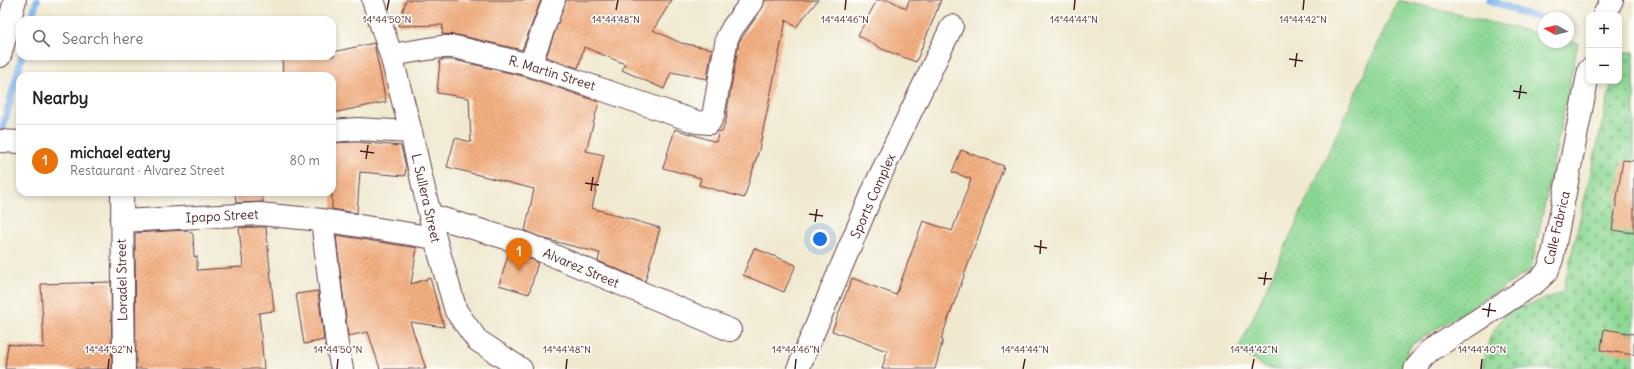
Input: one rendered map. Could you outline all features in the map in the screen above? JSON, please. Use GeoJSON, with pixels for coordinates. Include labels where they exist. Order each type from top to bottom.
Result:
{"type":"FeatureCollection","features":[{"type":"Feature","properties":{"kind":"street"},"geometry":{"type":"LineString","coordinates":[[0,56],[15,0]]}},
{"type":"Feature","properties":{"kind":"street","name":"L. Sullera Street"},"geometry":{"type":"LineString","coordinates":[[374,0],[391,55],[411,132],[435,238],[456,312],[477,340],[521,369]]}},
{"type":"Feature","properties":{"kind":"street"},"geometry":{"type":"LineString","coordinates":[[530,65],[554,0]]}},
{"type":"Feature","properties":{"kind":"street","name":"R. Martin Street"},"geometry":{"type":"LineString","coordinates":[[391,55],[440,47],[455,47],[530,65],[698,122],[709,122],[713,116],[727,38],[733,26],[753,0]]}},
{"type":"Feature","properties":{"kind":"street"},"geometry":{"type":"LineString","coordinates":[[1606,12],[1612,0]]}},
{"type":"Feature","properties":{"kind":"street","name":"Sports Complex"},"geometry":{"type":"LineString","coordinates":[[798,369],[878,180],[952,26]]}},
{"type":"Feature","properties":{"kind":"street","name":"Calle Fabrica"},"geometry":{"type":"LineString","coordinates":[[1415,369],[1430,351],[1535,284],[1547,272],[1552,259],[1560,225],[1586,84]]}},
{"type":"Feature","properties":{"kind":"street"},"geometry":{"type":"LineString","coordinates":[[336,131],[357,129],[411,132]]}},
{"type":"Feature","properties":{"kind":"street","name":"Loradel Street"},"geometry":{"type":"LineString","coordinates":[[122,196],[124,369]]}},
{"type":"Feature","properties":{"kind":"street","name":"Ipapo Street"},"geometry":{"type":"LineString","coordinates":[[121,221],[259,214],[322,220],[435,238]]}},
{"type":"Feature","properties":{"kind":"street","name":"Alvarez Street"},"geometry":{"type":"LineString","coordinates":[[430,215],[526,244],[730,330]]}},
{"type":"Feature","properties":{"kind":"street"},"geometry":{"type":"LineString","coordinates":[[322,220],[337,345],[342,369]]}},
{"type":"Feature","properties":{"kind":"green space"},"geometry":{"type":"Polygon","coordinates":[[[1398,0],[1538,34],[1538,48],[1574,48],[1574,42],[1578,43],[1531,270],[1411,345],[1400,369],[1268,369],[1238,350],[1398,0]]]}},
{"type":"Feature","properties":{"kind":"green space"},"geometry":{"type":"Polygon","coordinates":[[[1634,52],[1634,369],[1481,369],[1491,335],[1506,313],[1563,292],[1611,84],[1622,84],[1622,53],[1634,52]]]}},
{"type":"Feature","properties":{"kind":"building"},"geometry":{"type":"Polygon","coordinates":[[[406,0],[541,0],[522,50],[458,35],[442,34],[443,25],[398,26],[406,0]]]}},
{"type":"Feature","properties":{"kind":"building"},"geometry":{"type":"Polygon","coordinates":[[[566,0],[672,0],[653,30],[681,43],[712,49],[707,79],[671,72],[664,89],[622,70],[625,64],[584,47],[578,68],[546,57],[566,0]]]}},
{"type":"Feature","properties":{"kind":"building"},"geometry":{"type":"Polygon","coordinates":[[[765,0],[818,0],[796,27],[786,20],[759,150],[744,198],[699,185],[701,178],[663,168],[675,129],[716,142],[719,131],[722,132],[727,117],[739,42],[763,7],[765,0]]]}},
{"type":"Feature","properties":{"kind":"building"},"geometry":{"type":"Polygon","coordinates":[[[877,0],[890,0],[906,9],[909,0],[941,0],[916,62],[882,49],[858,35],[877,0]]]}},
{"type":"Feature","properties":{"kind":"building"},"geometry":{"type":"Polygon","coordinates":[[[374,43],[386,102],[336,112],[336,72],[283,72],[282,60],[336,60],[336,51],[374,43]]]}},
{"type":"Feature","properties":{"kind":"building"},"geometry":{"type":"Polygon","coordinates":[[[440,60],[454,60],[527,77],[599,102],[586,151],[604,155],[592,208],[660,228],[645,281],[598,261],[600,253],[545,239],[525,231],[534,189],[447,167],[455,138],[471,142],[469,98],[437,93],[440,60]]]}},
{"type":"Feature","properties":{"kind":"building"},"geometry":{"type":"Polygon","coordinates":[[[357,142],[401,146],[406,167],[405,176],[360,172],[357,213],[332,209],[332,196],[336,196],[336,143],[357,142]]]}},
{"type":"Feature","properties":{"kind":"building"},"geometry":{"type":"Polygon","coordinates":[[[961,150],[1004,166],[941,339],[943,340],[935,369],[882,369],[887,351],[832,331],[852,278],[896,295],[923,221],[952,231],[971,179],[952,172],[961,150]]]}},
{"type":"Feature","properties":{"kind":"building"},"geometry":{"type":"Polygon","coordinates":[[[1623,160],[1634,161],[1634,233],[1612,230],[1623,160]]]}},
{"type":"Feature","properties":{"kind":"building"},"geometry":{"type":"Polygon","coordinates":[[[235,196],[262,196],[263,202],[236,203],[235,196]]]}},
{"type":"Feature","properties":{"kind":"building"},"geometry":{"type":"Polygon","coordinates":[[[266,227],[274,311],[259,313],[264,369],[136,369],[135,233],[186,230],[193,234],[194,257],[197,256],[197,270],[243,267],[239,228],[266,227]]]}},
{"type":"Feature","properties":{"kind":"building"},"geometry":{"type":"Polygon","coordinates":[[[336,235],[417,248],[411,284],[430,278],[444,327],[410,322],[426,369],[380,369],[368,332],[348,336],[336,235]]]}},
{"type":"Feature","properties":{"kind":"building"},"geometry":{"type":"Polygon","coordinates":[[[754,248],[796,265],[784,292],[743,275],[754,248]]]}},
{"type":"Feature","properties":{"kind":"building"},"geometry":{"type":"Polygon","coordinates":[[[509,252],[538,262],[529,294],[499,285],[509,252]]]}},
{"type":"Feature","properties":{"kind":"building"},"geometry":{"type":"Polygon","coordinates":[[[111,282],[112,369],[5,369],[8,344],[44,348],[41,284],[111,282]]]}},
{"type":"Feature","properties":{"kind":"building"},"geometry":{"type":"Polygon","coordinates":[[[318,291],[324,340],[304,344],[296,294],[318,291]]]}},
{"type":"Feature","properties":{"kind":"building"},"geometry":{"type":"Polygon","coordinates":[[[1604,329],[1634,334],[1634,355],[1601,350],[1604,329]]]}},
{"type":"Feature","properties":{"kind":"waterway"},"geometry":{"type":"LineString","coordinates":[[32,16],[37,0]]}},
{"type":"Feature","properties":{"kind":"waterway"},"geometry":{"type":"LineString","coordinates":[[1490,0],[1524,14],[1538,18]]}},
{"type":"Feature","properties":{"kind":"waterway"},"geometry":{"type":"LineString","coordinates":[[18,72],[21,60]]}},
{"type":"Feature","properties":{"kind":"waterway"},"geometry":{"type":"LineString","coordinates":[[0,139],[16,79]]}},
{"type":"Feature","properties":{"kind":"place","name":"michael eatery"},"geometry":{"type":"Point","coordinates":[519,271]}}]}
